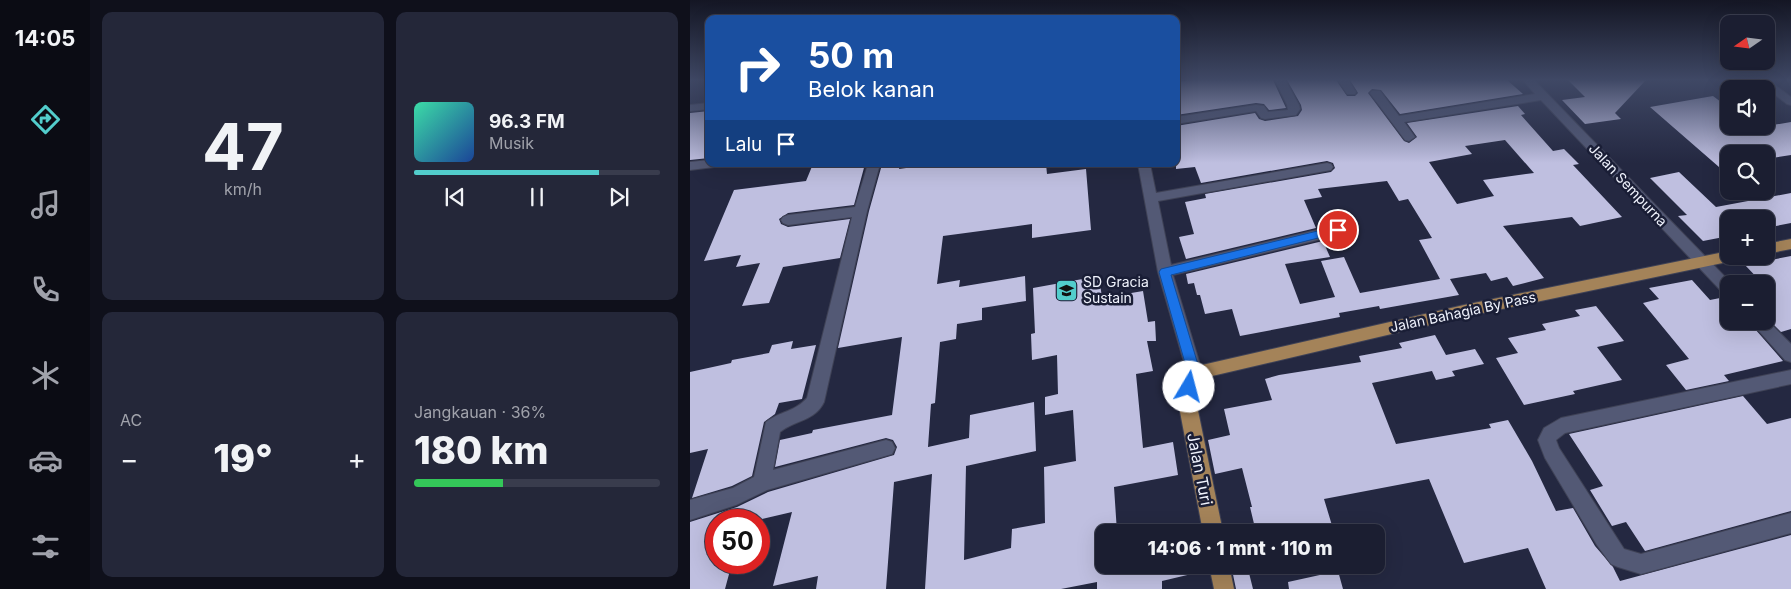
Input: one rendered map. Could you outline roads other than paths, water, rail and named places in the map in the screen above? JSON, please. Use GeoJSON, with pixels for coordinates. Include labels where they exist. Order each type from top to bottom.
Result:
{"type":"FeatureCollection","features":[{"type":"Feature","properties":{"kind":"main road"},"geometry":{"type":"LineString","coordinates":[[1775,247],[1791,244]]}},
{"type":"Feature","properties":{"kind":"main road","name":"Jalan Bahagia By Pass"},"geometry":{"type":"LineString","coordinates":[[1196,378],[1208,370],[1464,310],[1720,258]]}},
{"type":"Feature","properties":{"kind":"main road","name":"Jalan Turi"},"geometry":{"type":"LineString","coordinates":[[1196,378],[1189,387],[1187,405],[1211,524]]}},
{"type":"Feature","properties":{"kind":"main road"},"geometry":{"type":"LineString","coordinates":[[1221,574],[1224,589]]}},
{"type":"Feature","properties":{"kind":"street"},"geometry":{"type":"LineString","coordinates":[[1180,120],[1256,108],[1260,108],[1265,116],[1292,112],[1294,107]]}},
{"type":"Feature","properties":{"kind":"street"},"geometry":{"type":"LineString","coordinates":[[1387,107],[1409,137]]}},
{"type":"Feature","properties":{"kind":"street"},"geometry":{"type":"LineString","coordinates":[[1396,120],[1473,107]]}},
{"type":"Feature","properties":{"kind":"street","name":"Jalan Sempurna"},"geometry":{"type":"LineString","coordinates":[[1555,107],[1720,281]]}},
{"type":"Feature","properties":{"kind":"street"},"geometry":{"type":"LineString","coordinates":[[690,166],[705,164]]}},
{"type":"Feature","properties":{"kind":"street"},"geometry":{"type":"LineString","coordinates":[[762,482],[772,428],[777,424],[800,416],[815,402],[860,211],[873,167]]}},
{"type":"Feature","properties":{"kind":"street"},"geometry":{"type":"LineString","coordinates":[[1145,167],[1164,272],[1196,378]]}},
{"type":"Feature","properties":{"kind":"street"},"geometry":{"type":"LineString","coordinates":[[1150,198],[1327,168]]}},
{"type":"Feature","properties":{"kind":"street"},"geometry":{"type":"LineString","coordinates":[[788,220],[860,211]]}},
{"type":"Feature","properties":{"kind":"street"},"geometry":{"type":"LineString","coordinates":[[1164,272],[1338,230]]}},
{"type":"Feature","properties":{"kind":"street"},"geometry":{"type":"LineString","coordinates":[[1767,330],[1791,355]]}},
{"type":"Feature","properties":{"kind":"street"},"geometry":{"type":"LineString","coordinates":[[1791,377],[1561,426],[1550,434],[1547,440],[1551,452],[1604,538],[1618,557],[1641,564],[1791,523]]}},
{"type":"Feature","properties":{"kind":"street"},"geometry":{"type":"LineString","coordinates":[[690,510],[736,497],[748,492],[762,482],[886,448]]}},
{"type":"Feature","properties":{"kind":"place","name":"SD Gracia Sustain"},"geometry":{"type":"Point","coordinates":[1067,290]}}]}
